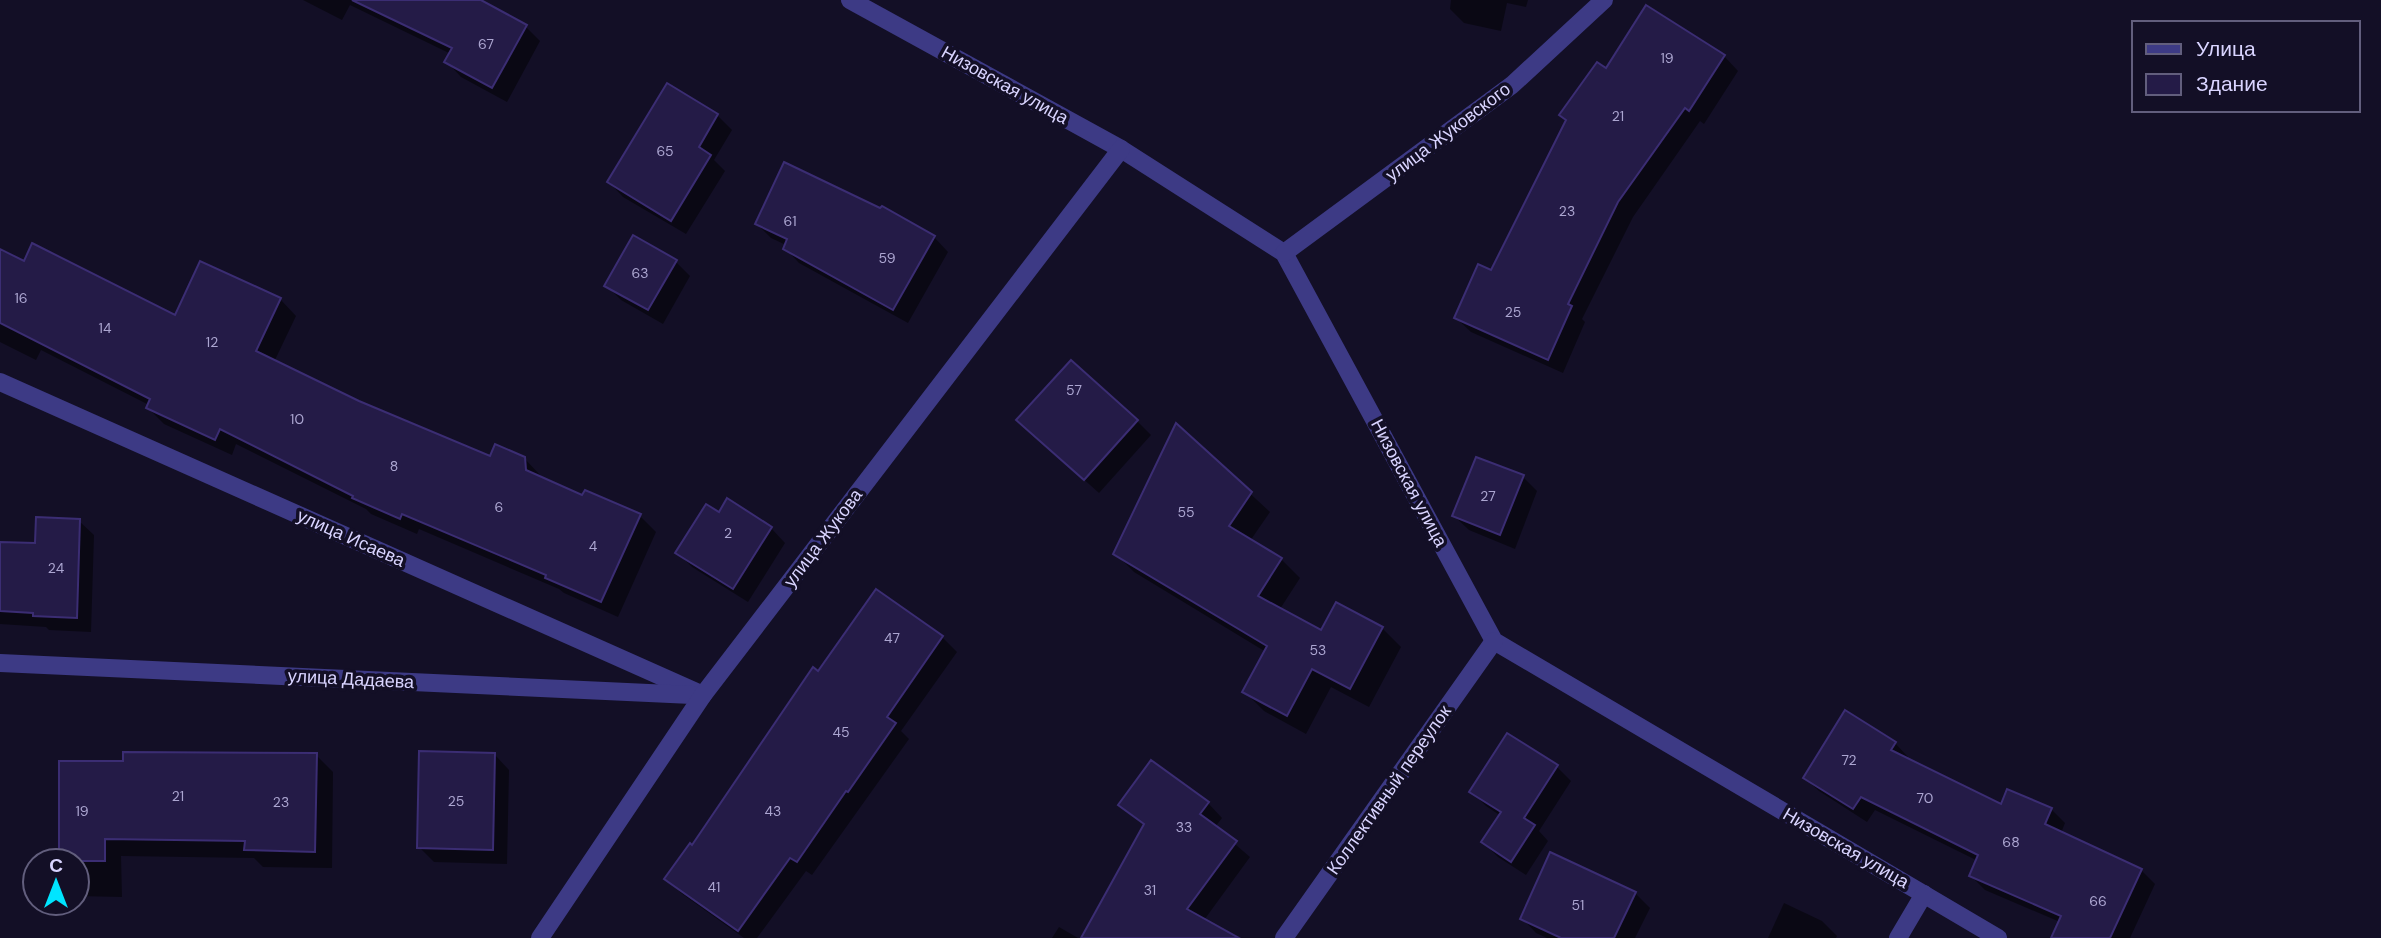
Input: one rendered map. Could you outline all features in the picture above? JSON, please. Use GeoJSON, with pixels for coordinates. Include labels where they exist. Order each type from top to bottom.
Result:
{"type":"FeatureCollection","features":[{"type":"Feature","properties":{"kind":"street","name":"Низовская улица"},"geometry":{"type":"LineString","coordinates":[[850,0],[1121,149],[1284,253],[1494,642],[1998,938]]}},
{"type":"Feature","properties":{"kind":"street","name":"улица Жуковского"},"geometry":{"type":"LineString","coordinates":[[1284,253],[1512,85],[1604,0]]}},
{"type":"Feature","properties":{"kind":"street","name":"улица Жукова"},"geometry":{"type":"LineString","coordinates":[[540,938],[703,695],[1121,149]]}},
{"type":"Feature","properties":{"kind":"street","name":"улица Исаева"},"geometry":{"type":"LineString","coordinates":[[0,382],[703,695]]}},
{"type":"Feature","properties":{"kind":"street","name":"Коллективный переулок"},"geometry":{"type":"LineString","coordinates":[[1284,938],[1494,642]]}},
{"type":"Feature","properties":{"kind":"street","name":"улица Дадаева"},"geometry":{"type":"LineString","coordinates":[[0,663],[703,695]]}},
{"type":"Feature","properties":{"kind":"street"},"geometry":{"type":"LineString","coordinates":[[1898,938],[1924,894]]}},
{"type":"Feature","properties":{"kind":"building"},"geometry":{"type":"Polygon","coordinates":[[[352,0],[481,0],[527,25],[492,88],[444,62],[452,48],[352,0]]]}},
{"type":"Feature","properties":{"kind":"building"},"geometry":{"type":"Polygon","coordinates":[[[1646,5],[1725,55],[1689,111],[1685,108],[1618,202],[1568,304],[1572,306],[1548,360],[1454,318],[1478,264],[1491,270],[1566,120],[1559,115],[1597,62],[1606,68],[1646,5]]]}},
{"type":"Feature","properties":{"kind":"building"},"geometry":{"type":"Polygon","coordinates":[[[667,83],[718,114],[699,147],[711,155],[671,221],[607,182],[667,83]]]}},
{"type":"Feature","properties":{"kind":"building"},"geometry":{"type":"Polygon","coordinates":[[[784,162],[880,208],[882,206],[935,236],[893,310],[783,249],[787,239],[755,224],[784,162]]]}},
{"type":"Feature","properties":{"kind":"building"},"geometry":{"type":"Polygon","coordinates":[[[633,235],[677,260],[648,310],[604,286],[633,235]]]}},
{"type":"Feature","properties":{"kind":"building"},"geometry":{"type":"Polygon","coordinates":[[[32,243],[175,315],[200,261],[281,298],[256,351],[359,401],[490,456],[495,444],[525,457],[526,470],[582,495],[585,490],[641,514],[601,602],[545,578],[546,575],[402,514],[400,519],[352,498],[353,496],[220,429],[215,440],[146,408],[150,399],[0,323],[0,249],[24,261],[32,243]]]}},
{"type":"Feature","properties":{"kind":"building"},"geometry":{"type":"Polygon","coordinates":[[[1071,360],[1138,420],[1084,480],[1016,420],[1071,360]]]}},
{"type":"Feature","properties":{"kind":"building"},"geometry":{"type":"Polygon","coordinates":[[[1176,423],[1252,492],[1229,526],[1282,558],[1258,596],[1321,630],[1336,602],[1383,627],[1350,689],[1312,669],[1287,716],[1242,692],[1267,646],[1113,554],[1176,423]]]}},
{"type":"Feature","properties":{"kind":"building"},"geometry":{"type":"Polygon","coordinates":[[[1476,457],[1524,475],[1500,535],[1452,516],[1476,457]]]}},
{"type":"Feature","properties":{"kind":"building"},"geometry":{"type":"Polygon","coordinates":[[[727,498],[772,527],[733,589],[675,553],[706,504],[719,512],[727,498]]]}},
{"type":"Feature","properties":{"kind":"building"},"geometry":{"type":"Polygon","coordinates":[[[36,517],[80,519],[77,618],[0,611],[0,542],[35,543],[36,517]]]}},
{"type":"Feature","properties":{"kind":"building"},"geometry":{"type":"Polygon","coordinates":[[[876,589],[943,636],[887,717],[896,723],[797,862],[790,858],[738,931],[664,879],[690,843],[692,845],[813,667],[818,671],[876,589]]]}},
{"type":"Feature","properties":{"kind":"building"},"geometry":{"type":"Polygon","coordinates":[[[1845,710],[1896,742],[1891,750],[2001,804],[2007,789],[2052,808],[2045,824],[2142,869],[2110,938],[2051,938],[2061,916],[1969,876],[1978,855],[1861,797],[1853,809],[1803,778],[1845,710]]]}},
{"type":"Feature","properties":{"kind":"building"},"geometry":{"type":"Polygon","coordinates":[[[1507,733],[1558,765],[1524,818],[1535,825],[1511,862],[1481,842],[1501,812],[1469,792],[1507,733]]]}},
{"type":"Feature","properties":{"kind":"building"},"geometry":{"type":"Polygon","coordinates":[[[419,751],[495,753],[493,850],[417,848],[419,751]]]}},
{"type":"Feature","properties":{"kind":"building"},"geometry":{"type":"Polygon","coordinates":[[[123,752],[317,753],[315,852],[244,850],[245,841],[105,839],[105,861],[91,861],[91,847],[59,847],[59,761],[123,761],[123,752]]]}},
{"type":"Feature","properties":{"kind":"building"},"geometry":{"type":"Polygon","coordinates":[[[1151,760],[1209,802],[1200,814],[1237,841],[1187,909],[1239,938],[1081,938],[1144,824],[1118,805],[1151,760]]]}},
{"type":"Feature","properties":{"kind":"building"},"geometry":{"type":"Polygon","coordinates":[[[1550,852],[1636,892],[1614,938],[1561,938],[1520,919],[1550,852]]]}}]}
